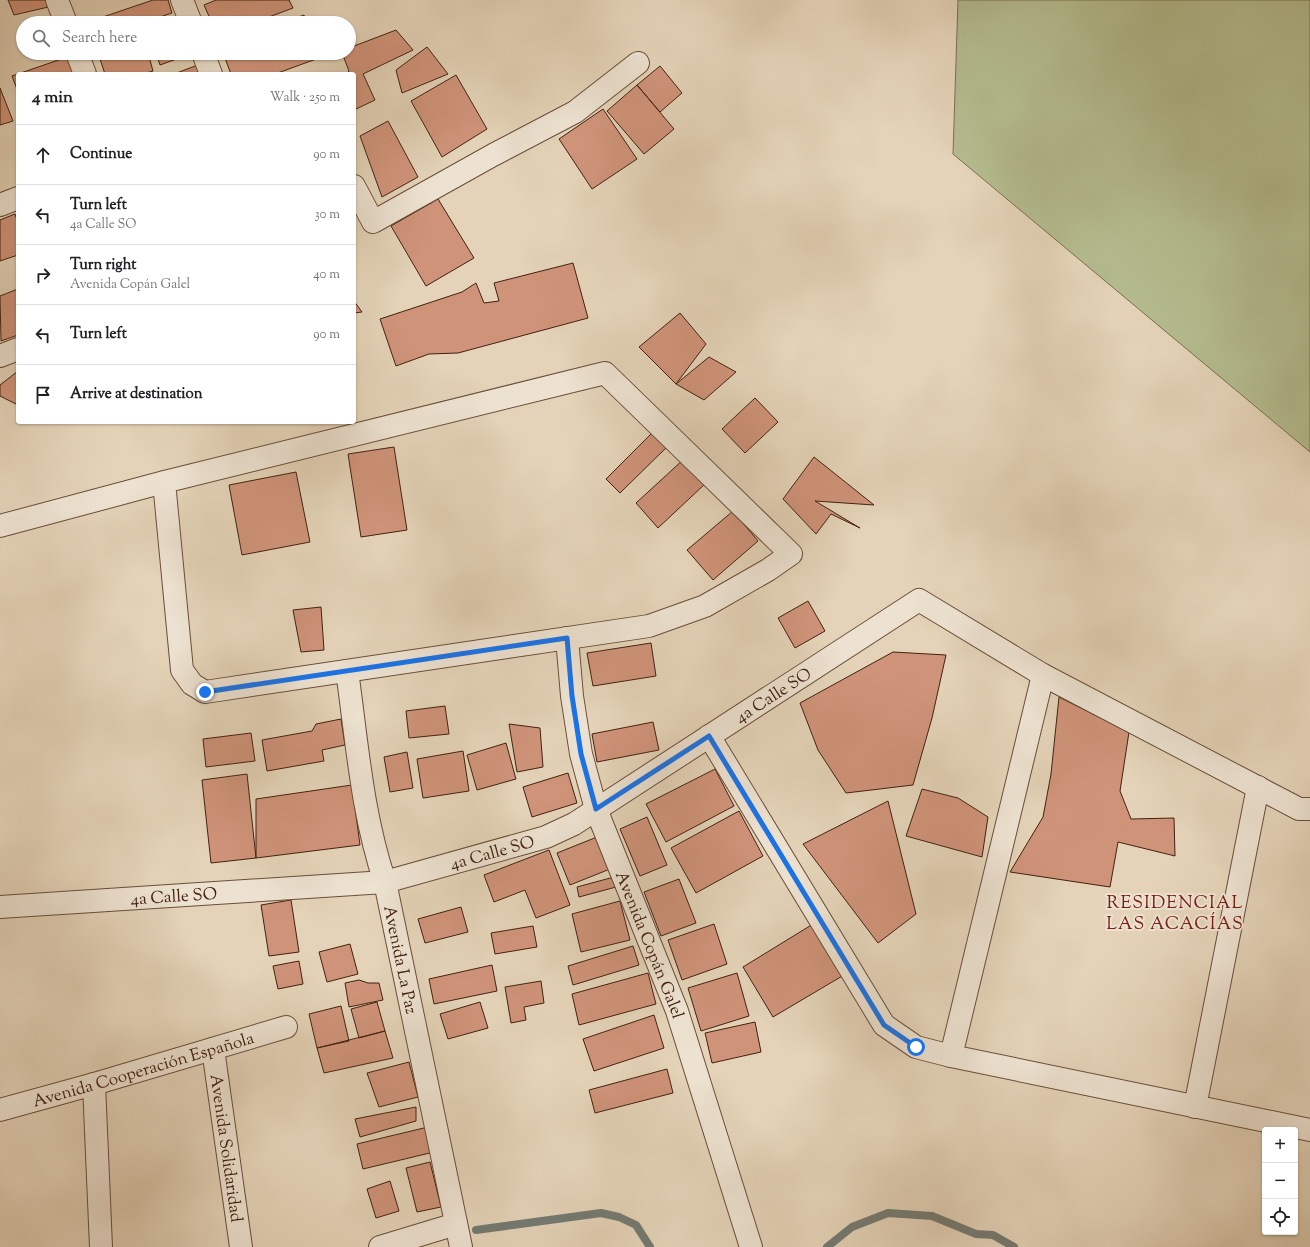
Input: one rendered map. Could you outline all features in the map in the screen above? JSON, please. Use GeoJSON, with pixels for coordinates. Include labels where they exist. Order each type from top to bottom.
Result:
{"type":"FeatureCollection","features":[{"type":"Feature","properties":{"kind":"street"},"geometry":{"type":"LineString","coordinates":[[57,0],[63,16]]}},
{"type":"Feature","properties":{"kind":"street"},"geometry":{"type":"LineString","coordinates":[[182,0],[188,16]]}},
{"type":"Feature","properties":{"kind":"street"},"geometry":{"type":"LineString","coordinates":[[80,60],[84,72]]}},
{"type":"Feature","properties":{"kind":"street"},"geometry":{"type":"LineString","coordinates":[[206,60],[210,72]]}},
{"type":"Feature","properties":{"kind":"street"},"geometry":{"type":"LineString","coordinates":[[356,190],[373,222],[575,112],[638,63]]}},
{"type":"Feature","properties":{"kind":"street"},"geometry":{"type":"LineString","coordinates":[[0,205],[16,199]]}},
{"type":"Feature","properties":{"kind":"street"},"geometry":{"type":"LineString","coordinates":[[0,356],[16,350]]}},
{"type":"Feature","properties":{"kind":"street"},"geometry":{"type":"LineString","coordinates":[[0,526],[164,482],[606,373],[791,554],[768,570],[705,606],[649,626],[205,692],[192,684],[182,670],[164,482]]}},
{"type":"Feature","properties":{"kind":"street","name":"4a Calle SO"},"geometry":{"type":"LineString","coordinates":[[0,907],[385,882],[546,837],[574,824],[919,600],[1043,675]]}},
{"type":"Feature","properties":{"kind":"street","name":"Avenida Copán Galel"},"geometry":{"type":"LineString","coordinates":[[567,638],[572,696],[581,754],[596,809],[677,1011],[751,1245]]}},
{"type":"Feature","properties":{"kind":"street","name":"Avenida La Paz"},"geometry":{"type":"LineString","coordinates":[[347,671],[366,812],[374,850],[385,882],[461,1247]]}},
{"type":"Feature","properties":{"kind":"street"},"geometry":{"type":"LineString","coordinates":[[950,1056],[1043,675],[1299,809],[1310,809]]}},
{"type":"Feature","properties":{"kind":"street"},"geometry":{"type":"LineString","coordinates":[[709,736],[884,1025],[916,1047],[950,1056],[1310,1130]]}},
{"type":"Feature","properties":{"kind":"street"},"geometry":{"type":"LineString","coordinates":[[1195,1106],[1258,787]]}},
{"type":"Feature","properties":{"kind":"street","name":"Avenida Cooperación Española"},"geometry":{"type":"LineString","coordinates":[[0,1110],[94,1084],[286,1027]]}},
{"type":"Feature","properties":{"kind":"street","name":"Avenida Solidaridad"},"geometry":{"type":"LineString","coordinates":[[213,1049],[241,1247]]}},
{"type":"Feature","properties":{"kind":"street"},"geometry":{"type":"LineString","coordinates":[[94,1084],[101,1247]]}},
{"type":"Feature","properties":{"kind":"street"},"geometry":{"type":"LineString","coordinates":[[380,1247],[456,1224]]}},
{"type":"Feature","properties":{"kind":"green space"},"geometry":{"type":"Polygon","coordinates":[[[958,0],[1310,0],[1310,452],[953,154],[958,0]]]}},
{"type":"Feature","properties":{"kind":"building"},"geometry":{"type":"Polygon","coordinates":[[[8,0],[55,0],[57,5],[14,15],[8,0]]]}},
{"type":"Feature","properties":{"kind":"building"},"geometry":{"type":"Polygon","coordinates":[[[153,0],[168,0],[172,13],[163,16],[106,16],[153,0]]]}},
{"type":"Feature","properties":{"kind":"building"},"geometry":{"type":"Polygon","coordinates":[[[216,0],[289,0],[293,8],[272,16],[209,16],[204,5],[216,0]]]}},
{"type":"Feature","properties":{"kind":"building"},"geometry":{"type":"Polygon","coordinates":[[[396,30],[413,50],[363,74],[375,100],[356,109],[356,72],[348,72],[349,71],[345,60],[356,60],[356,45],[396,30]]]}},
{"type":"Feature","properties":{"kind":"building"},"geometry":{"type":"Polygon","coordinates":[[[427,47],[448,74],[402,93],[396,70],[427,47]]]}},
{"type":"Feature","properties":{"kind":"building"},"geometry":{"type":"Polygon","coordinates":[[[59,60],[78,60],[81,72],[24,72],[59,60]]]}},
{"type":"Feature","properties":{"kind":"building"},"geometry":{"type":"Polygon","coordinates":[[[100,60],[150,60],[153,71],[150,72],[104,72],[100,60]]]}},
{"type":"Feature","properties":{"kind":"building"},"geometry":{"type":"Polygon","coordinates":[[[158,60],[174,60],[160,65],[158,60]]]}},
{"type":"Feature","properties":{"kind":"building"},"geometry":{"type":"Polygon","coordinates":[[[226,60],[314,60],[280,72],[230,72],[226,60]]]}},
{"type":"Feature","properties":{"kind":"building"},"geometry":{"type":"Polygon","coordinates":[[[203,63],[207,72],[179,72],[203,63]]]}},
{"type":"Feature","properties":{"kind":"building"},"geometry":{"type":"Polygon","coordinates":[[[660,66],[682,93],[660,112],[637,85],[660,66]]]}},
{"type":"Feature","properties":{"kind":"building"},"geometry":{"type":"Polygon","coordinates":[[[16,75],[16,87],[12,76],[16,75]]]}},
{"type":"Feature","properties":{"kind":"building"},"geometry":{"type":"Polygon","coordinates":[[[456,75],[487,129],[442,157],[411,101],[456,75]]]}},
{"type":"Feature","properties":{"kind":"building"},"geometry":{"type":"Polygon","coordinates":[[[637,85],[674,129],[644,154],[607,111],[637,85]]]}},
{"type":"Feature","properties":{"kind":"building"},"geometry":{"type":"Polygon","coordinates":[[[0,88],[13,121],[0,125],[0,88]]]}},
{"type":"Feature","properties":{"kind":"building"},"geometry":{"type":"Polygon","coordinates":[[[603,109],[637,159],[592,189],[559,139],[603,109]]]}},
{"type":"Feature","properties":{"kind":"building"},"geometry":{"type":"Polygon","coordinates":[[[388,121],[418,177],[382,197],[360,136],[388,121]]]}},
{"type":"Feature","properties":{"kind":"building"},"geometry":{"type":"Polygon","coordinates":[[[438,199],[474,258],[426,286],[391,226],[438,199]]]}},
{"type":"Feature","properties":{"kind":"building"},"geometry":{"type":"Polygon","coordinates":[[[15,214],[16,217],[16,256],[0,261],[0,220],[15,214]]]}},
{"type":"Feature","properties":{"kind":"building"},"geometry":{"type":"Polygon","coordinates":[[[573,263],[588,318],[458,353],[429,354],[396,366],[380,319],[462,292],[476,283],[484,303],[499,301],[494,283],[573,263]]]}},
{"type":"Feature","properties":{"kind":"building"},"geometry":{"type":"Polygon","coordinates":[[[16,290],[16,336],[1,341],[0,296],[16,290]]]}},
{"type":"Feature","properties":{"kind":"building"},"geometry":{"type":"Polygon","coordinates":[[[356,304],[362,312],[356,313],[356,304]]]}},
{"type":"Feature","properties":{"kind":"building"},"geometry":{"type":"Polygon","coordinates":[[[680,313],[706,344],[676,384],[639,347],[680,313]]]}},
{"type":"Feature","properties":{"kind":"building"},"geometry":{"type":"Polygon","coordinates":[[[709,357],[736,372],[704,400],[676,384],[709,357]]]}},
{"type":"Feature","properties":{"kind":"building"},"geometry":{"type":"Polygon","coordinates":[[[16,373],[16,404],[0,396],[0,385],[16,373]]]}},
{"type":"Feature","properties":{"kind":"building"},"geometry":{"type":"Polygon","coordinates":[[[755,398],[778,422],[745,453],[722,429],[755,398]]]}},
{"type":"Feature","properties":{"kind":"building"},"geometry":{"type":"Polygon","coordinates":[[[654,431],[669,445],[620,493],[606,479],[654,431]]]}},
{"type":"Feature","properties":{"kind":"building"},"geometry":{"type":"Polygon","coordinates":[[[394,447],[407,530],[361,537],[348,454],[394,447]]]}},
{"type":"Feature","properties":{"kind":"building"},"geometry":{"type":"Polygon","coordinates":[[[814,457],[874,505],[815,501],[860,528],[831,514],[816,534],[783,499],[814,457]]]}},
{"type":"Feature","properties":{"kind":"building"},"geometry":{"type":"Polygon","coordinates":[[[684,459],[706,483],[658,528],[636,503],[684,459]]]}},
{"type":"Feature","properties":{"kind":"building"},"geometry":{"type":"Polygon","coordinates":[[[296,472],[310,542],[242,555],[229,485],[296,472]]]}},
{"type":"Feature","properties":{"kind":"building"},"geometry":{"type":"Polygon","coordinates":[[[733,511],[758,541],[713,580],[687,550],[733,511]]]}},
{"type":"Feature","properties":{"kind":"building"},"geometry":{"type":"Polygon","coordinates":[[[808,601],[825,631],[795,648],[778,618],[808,601]]]}},
{"type":"Feature","properties":{"kind":"building"},"geometry":{"type":"Polygon","coordinates":[[[321,607],[324,650],[301,652],[293,610],[321,607]]]}},
{"type":"Feature","properties":{"kind":"building"},"geometry":{"type":"Polygon","coordinates":[[[651,643],[656,676],[593,686],[587,653],[651,643]]]}},
{"type":"Feature","properties":{"kind":"building"},"geometry":{"type":"Polygon","coordinates":[[[893,652],[946,655],[932,718],[913,785],[846,793],[818,750],[800,703],[893,652]]]}},
{"type":"Feature","properties":{"kind":"building"},"geometry":{"type":"Polygon","coordinates":[[[1059,697],[1129,732],[1120,791],[1131,819],[1174,818],[1175,856],[1118,842],[1110,887],[1010,872],[1043,817],[1051,774],[1059,697]]]}},
{"type":"Feature","properties":{"kind":"building"},"geometry":{"type":"Polygon","coordinates":[[[445,706],[449,734],[409,738],[406,711],[445,706]]]}},
{"type":"Feature","properties":{"kind":"building"},"geometry":{"type":"Polygon","coordinates":[[[341,719],[345,745],[322,750],[324,761],[267,771],[262,740],[312,731],[316,724],[341,719]]]}},
{"type":"Feature","properties":{"kind":"building"},"geometry":{"type":"Polygon","coordinates":[[[653,722],[659,750],[597,762],[592,734],[653,722]]]}},
{"type":"Feature","properties":{"kind":"building"},"geometry":{"type":"Polygon","coordinates":[[[509,724],[540,728],[543,767],[517,772],[509,724]]]}},
{"type":"Feature","properties":{"kind":"building"},"geometry":{"type":"Polygon","coordinates":[[[251,733],[255,761],[206,767],[203,739],[251,733]]]}},
{"type":"Feature","properties":{"kind":"building"},"geometry":{"type":"Polygon","coordinates":[[[506,743],[516,779],[477,790],[467,755],[506,743]]]}},
{"type":"Feature","properties":{"kind":"building"},"geometry":{"type":"Polygon","coordinates":[[[463,751],[469,791],[423,798],[417,759],[463,751]]]}},
{"type":"Feature","properties":{"kind":"building"},"geometry":{"type":"Polygon","coordinates":[[[407,752],[413,788],[390,792],[384,757],[407,752]]]}},
{"type":"Feature","properties":{"kind":"building"},"geometry":{"type":"Polygon","coordinates":[[[715,769],[734,806],[666,842],[646,804],[715,769]]]}},
{"type":"Feature","properties":{"kind":"building"},"geometry":{"type":"Polygon","coordinates":[[[568,773],[577,803],[532,817],[523,787],[568,773]]]}},
{"type":"Feature","properties":{"kind":"building"},"geometry":{"type":"Polygon","coordinates":[[[247,774],[256,858],[211,863],[202,780],[247,774]]]}},
{"type":"Feature","properties":{"kind":"building"},"geometry":{"type":"Polygon","coordinates":[[[352,785],[360,845],[256,858],[256,799],[352,785]]]}},
{"type":"Feature","properties":{"kind":"building"},"geometry":{"type":"Polygon","coordinates":[[[922,789],[958,798],[988,817],[982,857],[906,836],[922,789]]]}},
{"type":"Feature","properties":{"kind":"building"},"geometry":{"type":"Polygon","coordinates":[[[888,801],[916,914],[878,943],[803,844],[888,801]]]}},
{"type":"Feature","properties":{"kind":"building"},"geometry":{"type":"Polygon","coordinates":[[[739,811],[763,856],[696,893],[671,848],[739,811]]]}},
{"type":"Feature","properties":{"kind":"building"},"geometry":{"type":"Polygon","coordinates":[[[647,817],[667,865],[640,876],[620,829],[647,817]]]}},
{"type":"Feature","properties":{"kind":"building"},"geometry":{"type":"Polygon","coordinates":[[[597,837],[610,869],[570,885],[557,853],[597,837]]]}},
{"type":"Feature","properties":{"kind":"building"},"geometry":{"type":"Polygon","coordinates":[[[549,850],[570,905],[536,918],[525,890],[494,902],[484,875],[549,850]]]}},
{"type":"Feature","properties":{"kind":"building"},"geometry":{"type":"Polygon","coordinates":[[[614,877],[616,887],[579,897],[577,887],[614,877]]]}},
{"type":"Feature","properties":{"kind":"building"},"geometry":{"type":"Polygon","coordinates":[[[679,879],[696,923],[661,936],[644,892],[679,879]]]}},
{"type":"Feature","properties":{"kind":"building"},"geometry":{"type":"Polygon","coordinates":[[[291,900],[299,952],[269,956],[261,905],[291,900]]]}},
{"type":"Feature","properties":{"kind":"building"},"geometry":{"type":"Polygon","coordinates":[[[620,901],[630,940],[581,952],[572,914],[620,901]]]}},
{"type":"Feature","properties":{"kind":"building"},"geometry":{"type":"Polygon","coordinates":[[[461,907],[468,932],[425,943],[418,919],[461,907]]]}},
{"type":"Feature","properties":{"kind":"building"},"geometry":{"type":"Polygon","coordinates":[[[714,924],[727,964],[682,980],[668,940],[714,924]]]}},
{"type":"Feature","properties":{"kind":"building"},"geometry":{"type":"Polygon","coordinates":[[[813,924],[844,975],[773,1017],[743,967],[813,924]]]}},
{"type":"Feature","properties":{"kind":"building"},"geometry":{"type":"Polygon","coordinates":[[[533,926],[537,947],[495,954],[491,933],[533,926]]]}},
{"type":"Feature","properties":{"kind":"building"},"geometry":{"type":"Polygon","coordinates":[[[350,944],[358,974],[327,982],[319,952],[350,944]]]}},
{"type":"Feature","properties":{"kind":"building"},"geometry":{"type":"Polygon","coordinates":[[[633,946],[639,965],[573,985],[568,966],[633,946]]]}},
{"type":"Feature","properties":{"kind":"building"},"geometry":{"type":"Polygon","coordinates":[[[299,961],[303,984],[278,989],[273,966],[299,961]]]}},
{"type":"Feature","properties":{"kind":"building"},"geometry":{"type":"Polygon","coordinates":[[[492,965],[497,991],[434,1004],[429,979],[492,965]]]}},
{"type":"Feature","properties":{"kind":"building"},"geometry":{"type":"Polygon","coordinates":[[[648,973],[656,1004],[579,1025],[572,994],[648,973]]]}},
{"type":"Feature","properties":{"kind":"building"},"geometry":{"type":"Polygon","coordinates":[[[737,973],[749,1016],[701,1031],[688,988],[737,973]]]}},
{"type":"Feature","properties":{"kind":"building"},"geometry":{"type":"Polygon","coordinates":[[[359,980],[368,983],[379,983],[383,1000],[349,1007],[345,983],[359,980]]]}},
{"type":"Feature","properties":{"kind":"building"},"geometry":{"type":"Polygon","coordinates":[[[541,981],[544,1003],[524,1007],[526,1020],[511,1023],[505,987],[541,981]]]}},
{"type":"Feature","properties":{"kind":"building"},"geometry":{"type":"Polygon","coordinates":[[[377,1002],[385,1031],[359,1038],[351,1009],[377,1002]]]}},
{"type":"Feature","properties":{"kind":"building"},"geometry":{"type":"Polygon","coordinates":[[[480,1002],[488,1028],[448,1039],[440,1014],[480,1002]]]}},
{"type":"Feature","properties":{"kind":"building"},"geometry":{"type":"Polygon","coordinates":[[[341,1006],[349,1041],[317,1048],[309,1014],[341,1006]]]}},
{"type":"Feature","properties":{"kind":"building"},"geometry":{"type":"Polygon","coordinates":[[[654,1015],[664,1048],[594,1071],[583,1039],[654,1015]]]}},
{"type":"Feature","properties":{"kind":"building"},"geometry":{"type":"Polygon","coordinates":[[[755,1022],[761,1052],[712,1063],[705,1033],[755,1022]]]}},
{"type":"Feature","properties":{"kind":"building"},"geometry":{"type":"Polygon","coordinates":[[[385,1031],[393,1058],[324,1073],[317,1048],[385,1031]]]}},
{"type":"Feature","properties":{"kind":"building"},"geometry":{"type":"Polygon","coordinates":[[[409,1062],[418,1097],[379,1107],[367,1073],[409,1062]]]}},
{"type":"Feature","properties":{"kind":"building"},"geometry":{"type":"Polygon","coordinates":[[[667,1069],[673,1093],[595,1113],[589,1090],[667,1069]]]}},
{"type":"Feature","properties":{"kind":"building"},"geometry":{"type":"Polygon","coordinates":[[[416,1107],[416,1121],[360,1137],[355,1119],[416,1107]]]}},
{"type":"Feature","properties":{"kind":"building"},"geometry":{"type":"Polygon","coordinates":[[[428,1127],[434,1152],[363,1169],[357,1144],[428,1127]]]}},
{"type":"Feature","properties":{"kind":"building"},"geometry":{"type":"Polygon","coordinates":[[[430,1162],[441,1207],[417,1212],[406,1168],[430,1162]]]}},
{"type":"Feature","properties":{"kind":"building"},"geometry":{"type":"Polygon","coordinates":[[[390,1181],[399,1211],[376,1218],[367,1189],[390,1181]]]}},
{"type":"Feature","properties":{"kind":"waterway"},"geometry":{"type":"LineString","coordinates":[[476,1230],[601,1213],[619,1217],[636,1225],[650,1247]]}},
{"type":"Feature","properties":{"kind":"waterway"},"geometry":{"type":"LineString","coordinates":[[827,1247],[852,1227],[888,1213],[932,1216],[976,1234],[993,1235],[1014,1247]]}},
{"type":"Feature","properties":{"kind":"district","name":"RESIDENCIAL LAS ACACÍAS"},"geometry":{"type":"Point","coordinates":[1175,912]}},
{"type":"Feature","properties":{"kind":"route"},"geometry":{"type":"LineString","coordinates":[[205,692],[567,638],[572,696],[581,754],[596,809],[709,736],[884,1025],[916,1047]]}}]}
